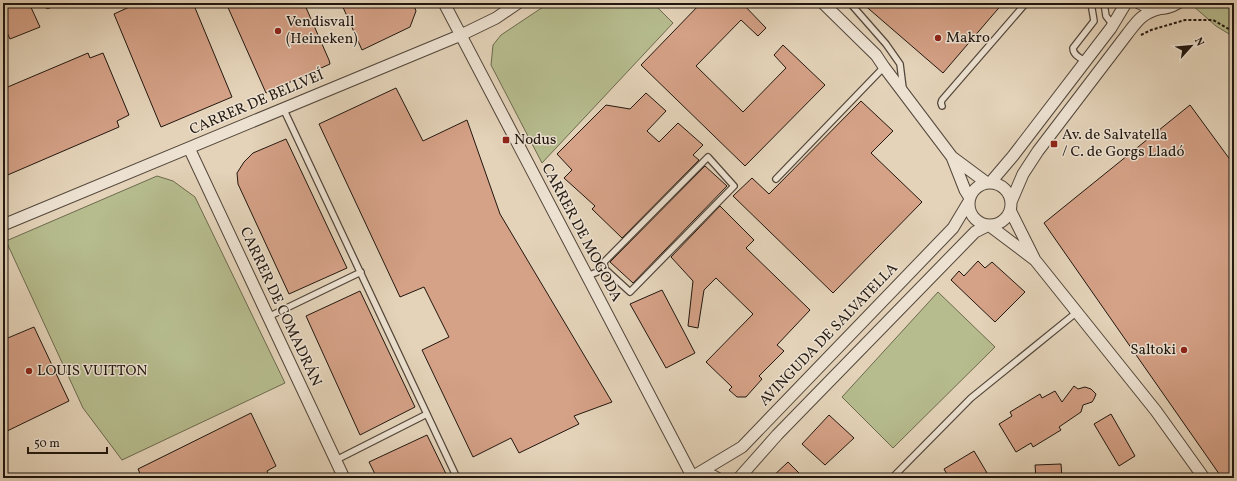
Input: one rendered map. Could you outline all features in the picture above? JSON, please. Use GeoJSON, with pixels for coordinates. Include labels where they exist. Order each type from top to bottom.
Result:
{"type":"FeatureCollection","features":[{"type":"Feature","properties":{"kind":"street","name":"CARRER DE MOGODA"},"geometry":{"type":"LineString","coordinates":[[444,3],[693,476]]}},
{"type":"Feature","properties":{"kind":"street","name":"CARRER DE BELLVEÍ"},"geometry":{"type":"LineString","coordinates":[[3,225],[460,34],[496,18],[518,3]]}},
{"type":"Feature","properties":{"kind":"street"},"geometry":{"type":"LineString","coordinates":[[823,3],[876,56],[952,157],[969,200],[969,210],[973,218],[979,223],[989,226],[1035,260]]}},
{"type":"Feature","properties":{"kind":"street"},"geometry":{"type":"LineString","coordinates":[[969,200],[975,188],[989,183],[1013,156],[1113,25],[1126,3]]}},
{"type":"Feature","properties":{"kind":"street"},"geometry":{"type":"LineString","coordinates":[[1139,3],[1148,8],[1159,9]]}},
{"type":"Feature","properties":{"kind":"street"},"geometry":{"type":"LineString","coordinates":[[739,478],[776,435],[975,232],[1003,221],[1008,215],[1022,174],[1128,33],[1141,17],[1148,12],[1170,7],[1178,3]]}},
{"type":"Feature","properties":{"kind":"street","name":"CARRER DE COMADRÁN"},"geometry":{"type":"LineString","coordinates":[[189,148],[344,478]]}},
{"type":"Feature","properties":{"kind":"street"},"geometry":{"type":"LineString","coordinates":[[952,157],[989,183],[996,184],[1003,188],[1009,195],[1010,206],[1035,260],[1156,411],[1204,478]]}},
{"type":"Feature","properties":{"kind":"street","name":"AVINGUDA DE SALVATELLA"},"geometry":{"type":"LineString","coordinates":[[693,476],[711,467],[742,447],[954,228],[969,200]]}},
{"type":"Feature","properties":{"kind":"street"},"geometry":{"type":"LineString","coordinates":[[693,476],[703,472],[710,473],[717,478]]}},
{"type":"Feature","properties":{"kind":"lane"},"geometry":{"type":"LineString","coordinates":[[47,3],[48,5],[51,3]]}},
{"type":"Feature","properties":{"kind":"lane"},"geometry":{"type":"LineString","coordinates":[[850,3],[886,44],[900,64],[904,93]]}},
{"type":"Feature","properties":{"kind":"lane"},"geometry":{"type":"LineString","coordinates":[[942,106],[942,100],[1026,3]]}},
{"type":"Feature","properties":{"kind":"lane"},"geometry":{"type":"LineString","coordinates":[[1086,61],[1073,52],[1073,48],[1094,21],[1091,3]]}},
{"type":"Feature","properties":{"kind":"lane"},"geometry":{"type":"LineString","coordinates":[[1104,3],[1106,16],[1113,25]]}},
{"type":"Feature","properties":{"kind":"lane"},"geometry":{"type":"LineString","coordinates":[[776,179],[884,67]]}},
{"type":"Feature","properties":{"kind":"lane"},"geometry":{"type":"LineString","coordinates":[[283,108],[457,478]]}},
{"type":"Feature","properties":{"kind":"lane"},"geometry":{"type":"LineString","coordinates":[[708,157],[734,186],[630,292],[605,269],[604,262],[708,157]]}},
{"type":"Feature","properties":{"kind":"lane"},"geometry":{"type":"LineString","coordinates":[[587,276],[605,269]]}},
{"type":"Feature","properties":{"kind":"lane"},"geometry":{"type":"LineString","coordinates":[[268,317],[360,272]]}},
{"type":"Feature","properties":{"kind":"lane"},"geometry":{"type":"LineString","coordinates":[[892,478],[971,398],[1077,312]]}},
{"type":"Feature","properties":{"kind":"lane"},"geometry":{"type":"LineString","coordinates":[[336,460],[427,414]]}},
{"type":"Feature","properties":{"kind":"path"},"geometry":{"type":"LineString","coordinates":[[1138,36],[1151,30],[1185,20],[1213,20],[1234,32]]}},
{"type":"Feature","properties":{"kind":"green space"},"geometry":{"type":"Polygon","coordinates":[[[549,3],[653,3],[673,23],[542,163],[491,65],[493,45],[501,35],[549,3]]]}},
{"type":"Feature","properties":{"kind":"green space"},"geometry":{"type":"Polygon","coordinates":[[[1198,3],[1234,3],[1234,37],[1216,26],[1192,5],[1198,3]]]}},
{"type":"Feature","properties":{"kind":"green space"},"geometry":{"type":"Polygon","coordinates":[[[157,176],[173,181],[195,197],[285,383],[122,460],[83,408],[6,241],[157,176]]]}},
{"type":"Feature","properties":{"kind":"green space"},"geometry":{"type":"Polygon","coordinates":[[[938,292],[995,347],[893,448],[842,397],[938,292]]]}},
{"type":"Feature","properties":{"kind":"building"},"geometry":{"type":"Polygon","coordinates":[[[3,3],[29,3],[40,27],[10,39],[3,24],[3,3]]]}},
{"type":"Feature","properties":{"kind":"building"},"geometry":{"type":"Polygon","coordinates":[[[138,3],[193,3],[232,97],[161,127],[114,14],[138,3]]]}},
{"type":"Feature","properties":{"kind":"building","name":"Vendisvall (Heineken)"},"geometry":{"type":"Polygon","coordinates":[[[226,3],[304,3],[330,64],[266,93],[226,3]]]}},
{"type":"Feature","properties":{"kind":"building"},"geometry":{"type":"Polygon","coordinates":[[[348,3],[413,3],[416,11],[410,27],[362,50],[342,5],[348,3]]]}},
{"type":"Feature","properties":{"kind":"building"},"geometry":{"type":"Polygon","coordinates":[[[701,3],[742,3],[766,28],[758,36],[741,20],[696,66],[743,112],[786,68],[774,55],[783,45],[825,85],[745,166],[641,65],[701,3]]]}},
{"type":"Feature","properties":{"kind":"building","name":"Makro"},"geometry":{"type":"Polygon","coordinates":[[[862,3],[1003,3],[943,73],[862,3]]]}},
{"type":"Feature","properties":{"kind":"building"},"geometry":{"type":"Polygon","coordinates":[[[88,53],[90,58],[103,53],[129,115],[117,121],[119,127],[3,177],[3,89],[88,53]]]}},
{"type":"Feature","properties":{"kind":"building"},"geometry":{"type":"Polygon","coordinates":[[[396,88],[423,141],[467,120],[500,214],[612,402],[574,416],[579,424],[519,453],[511,438],[473,457],[422,350],[449,337],[424,287],[400,297],[319,124],[396,88]]]}},
{"type":"Feature","properties":{"kind":"building"},"geometry":{"type":"Polygon","coordinates":[[[646,93],[666,111],[647,131],[659,142],[678,123],[703,145],[693,155],[699,160],[622,238],[592,209],[595,206],[564,178],[572,170],[557,154],[606,105],[630,109],[646,93]]]}},
{"type":"Feature","properties":{"kind":"building"},"geometry":{"type":"Polygon","coordinates":[[[861,101],[893,131],[871,153],[922,202],[833,293],[733,196],[752,178],[769,194],[861,101]]]}},
{"type":"Feature","properties":{"kind":"building","name":"Saltoki"},"geometry":{"type":"Polygon","coordinates":[[[1190,105],[1234,165],[1234,478],[1222,478],[1044,223],[1190,105]]]}},
{"type":"Feature","properties":{"kind":"building"},"geometry":{"type":"Polygon","coordinates":[[[286,139],[347,268],[289,294],[238,184],[237,173],[244,162],[253,153],[286,139]]]}},
{"type":"Feature","properties":{"kind":"building"},"geometry":{"type":"Polygon","coordinates":[[[705,166],[727,186],[633,283],[610,262],[705,166]]]}},
{"type":"Feature","properties":{"kind":"building"},"geometry":{"type":"Polygon","coordinates":[[[720,206],[754,240],[746,248],[810,310],[777,345],[784,351],[759,376],[762,379],[746,397],[737,397],[729,390],[732,387],[706,362],[753,314],[716,278],[704,290],[698,328],[688,326],[693,281],[671,257],[720,206]]]}},
{"type":"Feature","properties":{"kind":"building"},"geometry":{"type":"Polygon","coordinates":[[[978,261],[985,268],[992,262],[1025,292],[995,322],[951,280],[959,271],[964,276],[978,261]]]}},
{"type":"Feature","properties":{"kind":"building"},"geometry":{"type":"Polygon","coordinates":[[[662,290],[695,353],[666,368],[630,304],[662,290]]]}},
{"type":"Feature","properties":{"kind":"building"},"geometry":{"type":"Polygon","coordinates":[[[360,291],[415,407],[360,435],[306,316],[360,291]]]}},
{"type":"Feature","properties":{"kind":"building","name":"LOUIS VUITTON"},"geometry":{"type":"Polygon","coordinates":[[[34,327],[69,401],[3,433],[3,340],[34,327]]]}},
{"type":"Feature","properties":{"kind":"building"},"geometry":{"type":"Polygon","coordinates":[[[1074,386],[1078,389],[1085,387],[1091,389],[1096,394],[1092,402],[1083,405],[1081,412],[1059,427],[1061,430],[1033,447],[1031,443],[1016,452],[999,424],[1012,416],[1010,412],[1040,394],[1042,398],[1055,391],[1062,402],[1074,386]]]}},
{"type":"Feature","properties":{"kind":"building"},"geometry":{"type":"Polygon","coordinates":[[[251,413],[276,466],[267,471],[270,478],[142,478],[138,469],[251,413]]]}},
{"type":"Feature","properties":{"kind":"building"},"geometry":{"type":"Polygon","coordinates":[[[1111,414],[1135,456],[1119,466],[1094,424],[1111,414]]]}},
{"type":"Feature","properties":{"kind":"building"},"geometry":{"type":"Polygon","coordinates":[[[829,415],[854,438],[825,465],[802,444],[829,415]]]}},
{"type":"Feature","properties":{"kind":"building"},"geometry":{"type":"Polygon","coordinates":[[[427,435],[448,478],[377,478],[369,462],[427,435]]]}},
{"type":"Feature","properties":{"kind":"building"},"geometry":{"type":"Polygon","coordinates":[[[974,451],[990,478],[949,478],[944,469],[974,451]]]}},
{"type":"Feature","properties":{"kind":"building"},"geometry":{"type":"Polygon","coordinates":[[[788,462],[804,478],[771,478],[788,462]]]}},
{"type":"Feature","properties":{"kind":"building"},"geometry":{"type":"Polygon","coordinates":[[[1061,464],[1062,478],[1036,478],[1035,465],[1061,464]]]}},
{"type":"Feature","properties":{"kind":"place","name":"Vendisvall (Heineken)"},"geometry":{"type":"Point","coordinates":[278,31]}},
{"type":"Feature","properties":{"kind":"place","name":"Makro"},"geometry":{"type":"Point","coordinates":[938,38]}},
{"type":"Feature","properties":{"kind":"place","name":"Nodus"},"geometry":{"type":"Point","coordinates":[506,140]}},
{"type":"Feature","properties":{"kind":"place","name":"Av. de Salvatella / C. de Gorgs Lladó"},"geometry":{"type":"Point","coordinates":[1054,144]}},
{"type":"Feature","properties":{"kind":"place","name":"Saltoki"},"geometry":{"type":"Point","coordinates":[1184,350]}},
{"type":"Feature","properties":{"kind":"place","name":"LOUIS VUITTON"},"geometry":{"type":"Point","coordinates":[29,371]}}]}
